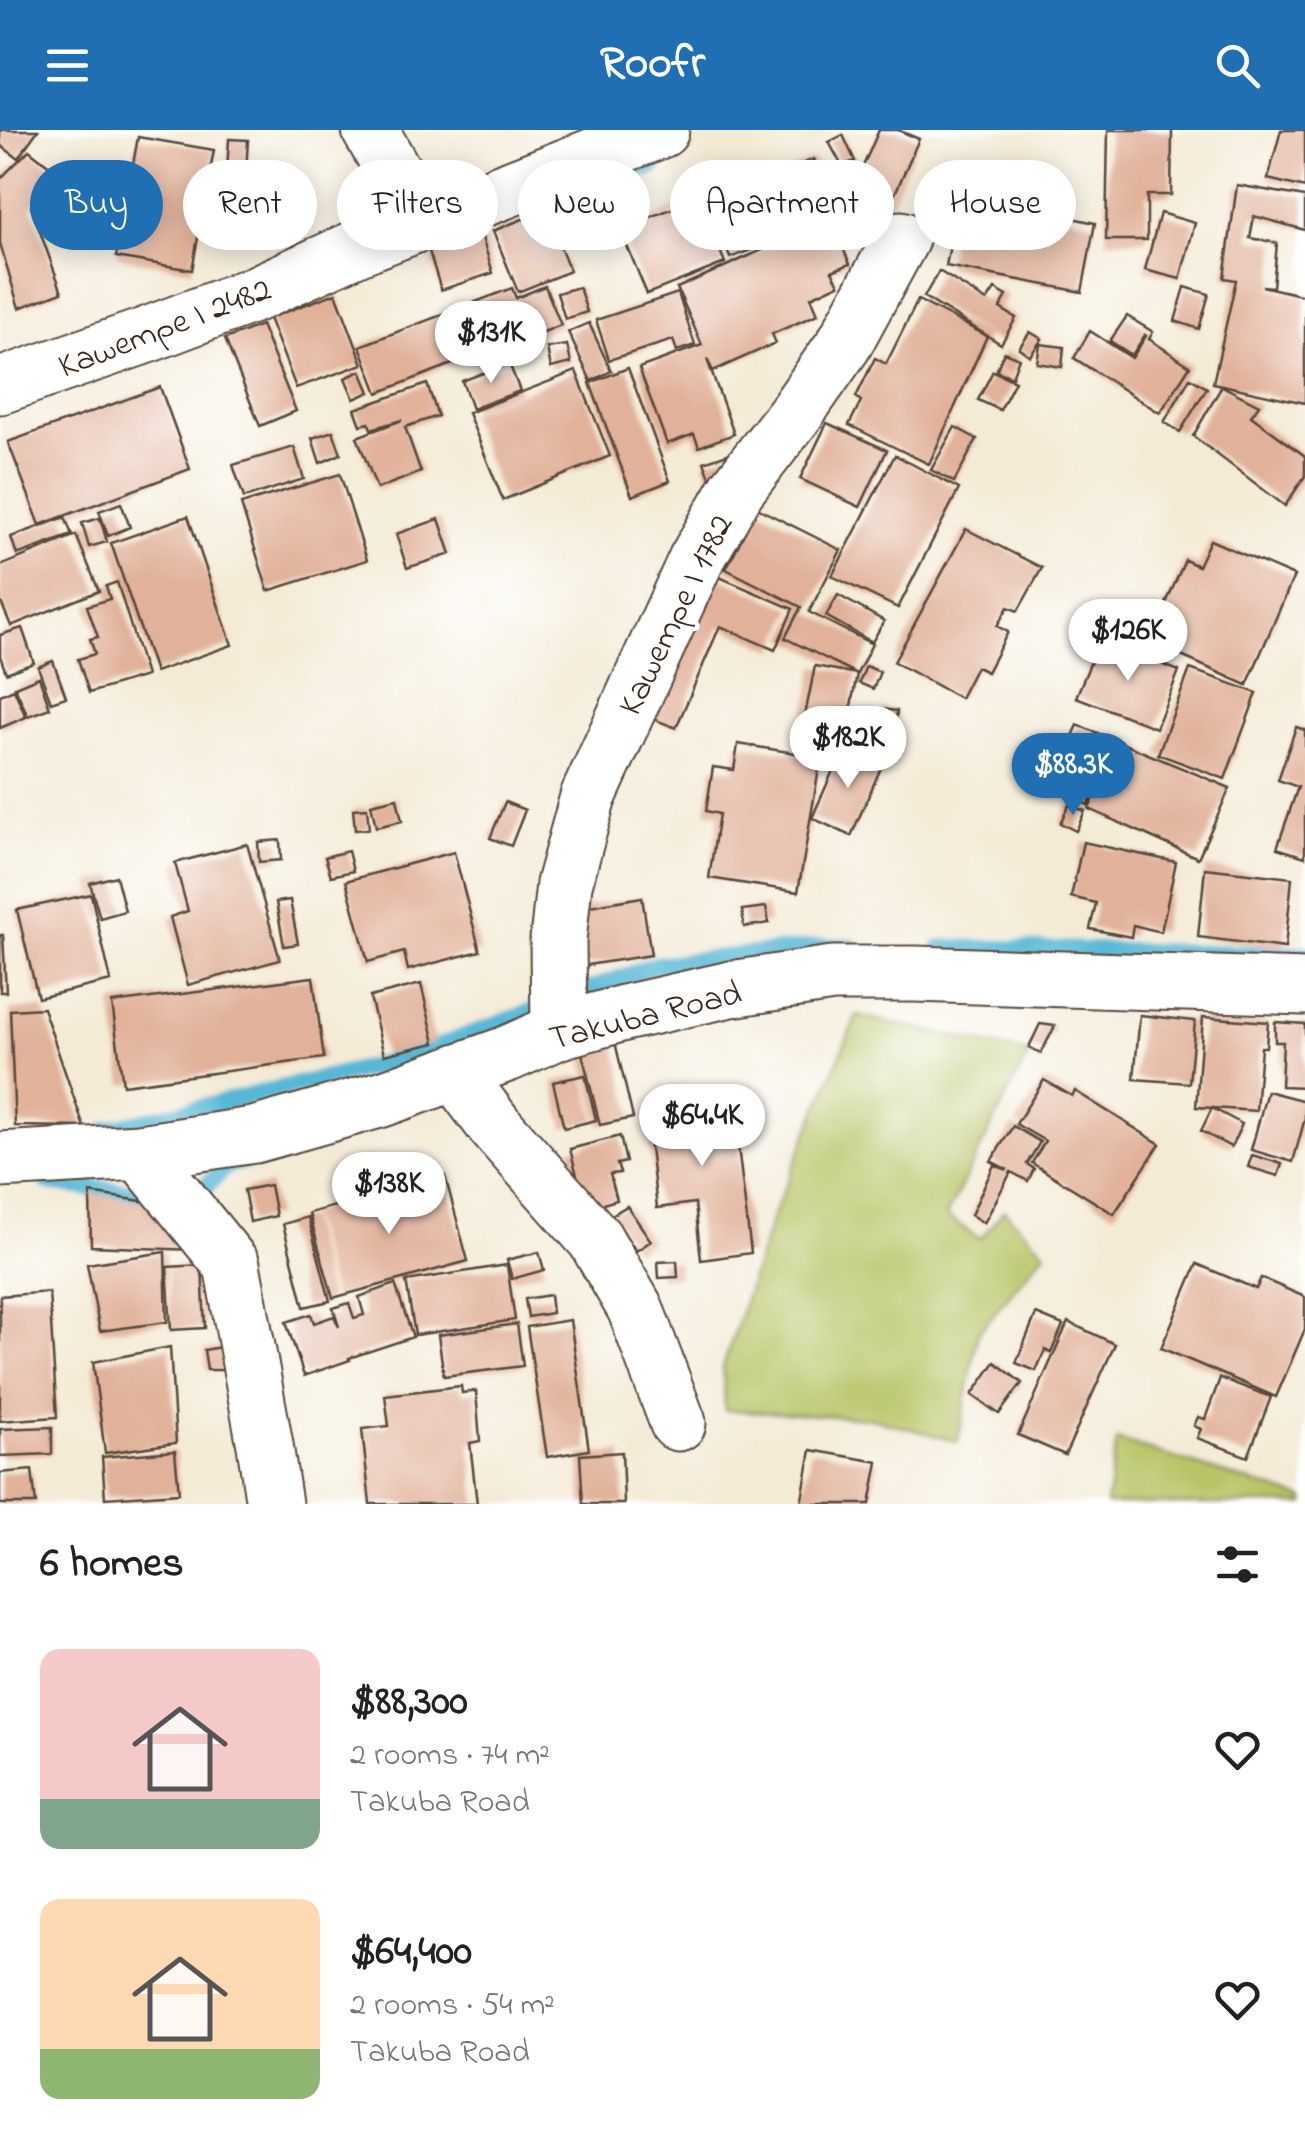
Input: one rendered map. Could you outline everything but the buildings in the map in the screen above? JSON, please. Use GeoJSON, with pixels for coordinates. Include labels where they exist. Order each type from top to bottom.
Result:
{"type":"FeatureCollection","features":[{"type":"Feature","properties":{"kind":"street"},"geometry":{"type":"LineString","coordinates":[[370,130],[387,160]]}},
{"type":"Feature","properties":{"kind":"street","name":"Kawempe I 2482"},"geometry":{"type":"LineString","coordinates":[[498,193],[661,130]]}},
{"type":"Feature","properties":{"kind":"street","name":"Kawempe I 1782"},"geometry":{"type":"LineString","coordinates":[[559,1031],[558,940],[564,884],[588,797],[696,560],[737,490],[844,344],[902,238]]}},
{"type":"Feature","properties":{"kind":"street","name":"Kawempe I 2482"},"geometry":{"type":"LineString","coordinates":[[0,386],[255,294],[352,250]]}},
{"type":"Feature","properties":{"kind":"street","name":"Takuba Road"},"geometry":{"type":"LineString","coordinates":[[0,1160],[140,1152],[254,1135],[382,1099],[559,1031],[731,988],[833,974],[1305,987]]}},
{"type":"Feature","properties":{"kind":"street"},"geometry":{"type":"LineString","coordinates":[[459,1071],[495,1126],[596,1240],[635,1308],[678,1422]]}},
{"type":"Feature","properties":{"kind":"street"},"geometry":{"type":"LineString","coordinates":[[140,1152],[232,1266],[274,1504]]}},
{"type":"Feature","properties":{"kind":"green space"},"geometry":{"type":"Polygon","coordinates":[[[857,1015],[1029,1053],[946,1216],[980,1239],[1004,1210],[1045,1252],[978,1333],[958,1442],[871,1418],[725,1410],[723,1367],[771,1220],[857,1015]]]}},
{"type":"Feature","properties":{"kind":"green space"},"geometry":{"type":"Polygon","coordinates":[[[1117,1440],[1305,1499],[1305,1504],[1106,1504],[1117,1440]]]}},
{"type":"Feature","properties":{"kind":"waterway"},"geometry":{"type":"LineString","coordinates":[[107,1130],[407,1059],[656,965],[850,947]]}},
{"type":"Feature","properties":{"kind":"waterway"},"geometry":{"type":"LineString","coordinates":[[941,948],[1305,955]]}},
{"type":"Feature","properties":{"kind":"waterway"},"geometry":{"type":"LineString","coordinates":[[48,1182],[168,1198],[203,1189],[227,1165],[245,1160]]}}]}
